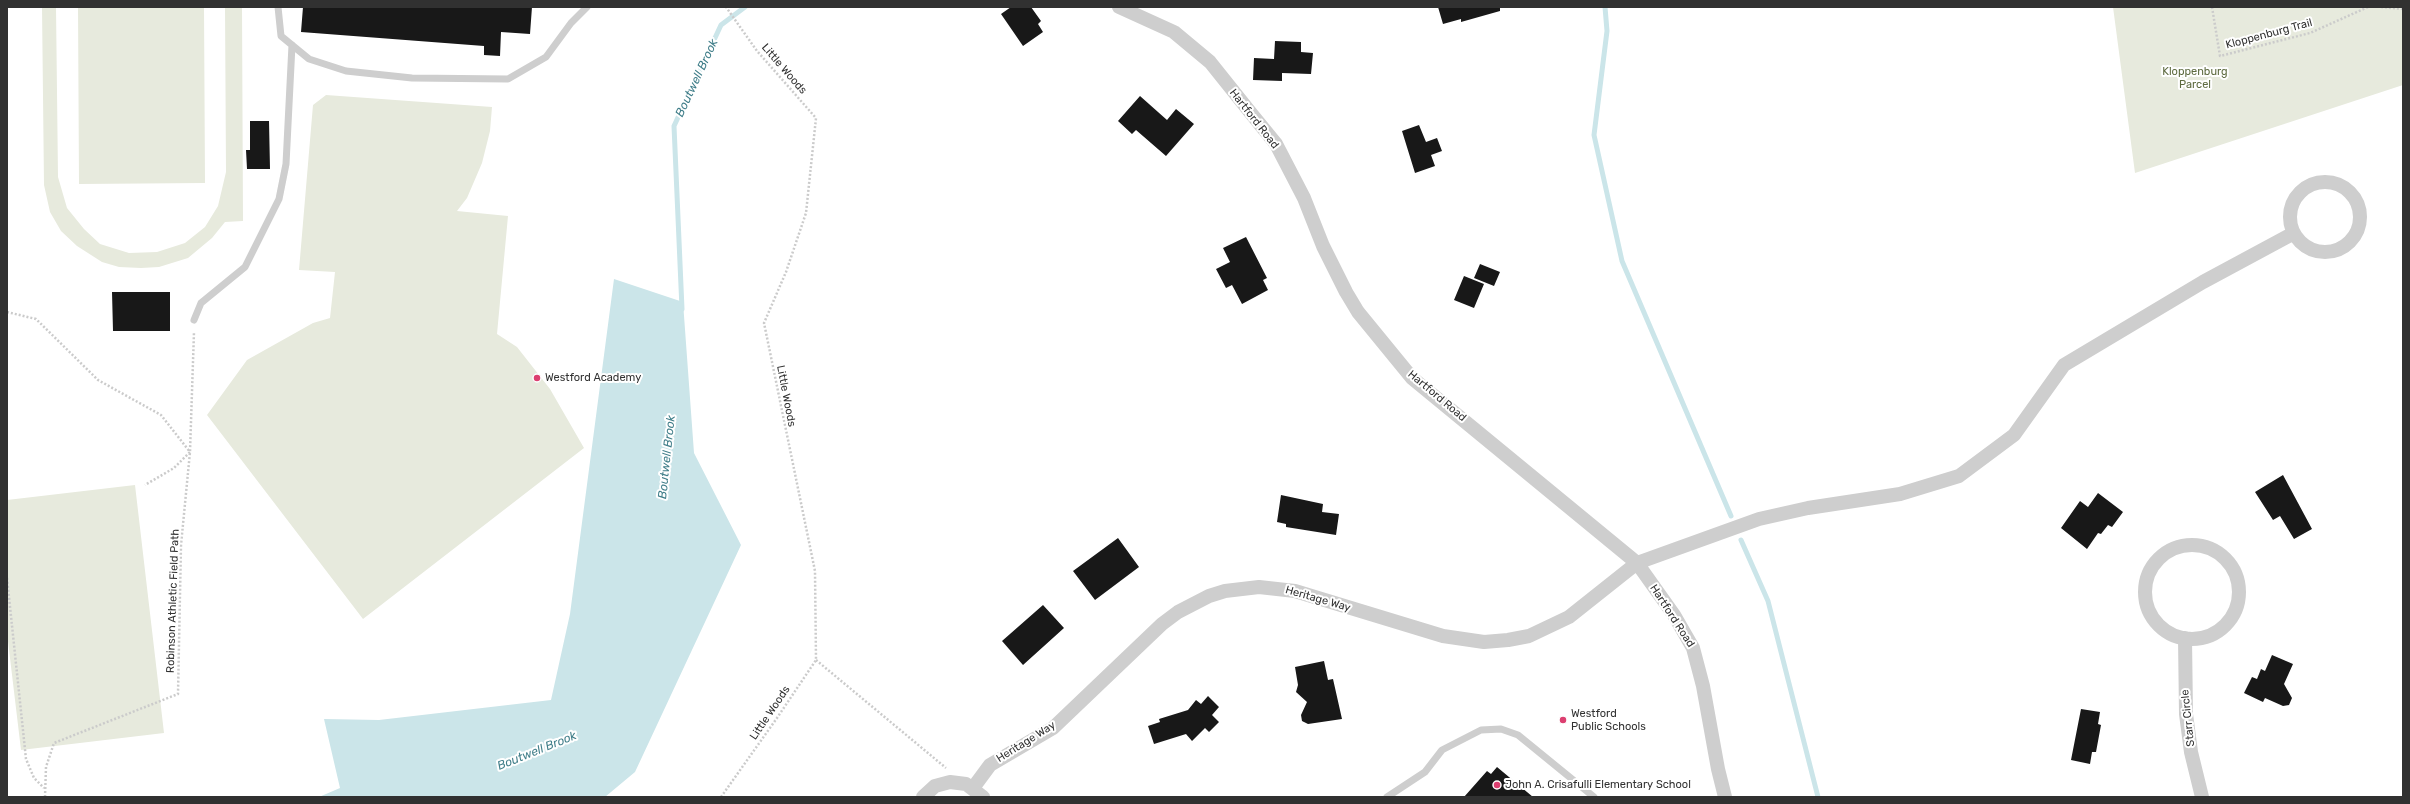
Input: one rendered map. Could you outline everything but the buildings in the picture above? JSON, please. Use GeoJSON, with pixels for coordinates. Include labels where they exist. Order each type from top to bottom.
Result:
{"type":"FeatureCollection","features":[{"type":"Feature","properties":{"kind":"street","name":"Hartford Road"},"geometry":{"type":"LineString","coordinates":[[1119,7],[1174,32],[1210,62],[1276,144],[1304,198],[1343,287],[1358,312],[1412,378],[1636,564],[1674,615],[1693,648],[1725,797]]}},
{"type":"Feature","properties":{"kind":"street"},"geometry":{"type":"LineString","coordinates":[[2323,182],[2334,183],[2344,188],[2353,196],[2358,206],[2359,223],[2353,239],[2344,246],[2333,251],[2322,252],[2310,249],[2301,242],[2294,233],[2290,222],[2293,205],[2302,191],[2311,185],[2323,182]]}},
{"type":"Feature","properties":{"kind":"street","name":"Heritage Way"},"geometry":{"type":"LineString","coordinates":[[974,790],[990,764],[1053,728],[1162,624],[1178,612],[1209,596],[1231,590],[1259,587],[1295,591],[1442,636],[1484,642],[1508,640],[1529,636],[1569,617],[1636,564],[1759,519],[1808,508],[1900,494],[1959,476],[2014,435],[2064,365],[2203,282],[2294,233]]}},
{"type":"Feature","properties":{"kind":"street"},"geometry":{"type":"LineString","coordinates":[[2199,546],[2217,552],[2228,562],[2236,575],[2239,594],[2234,613],[2222,628],[2205,637],[2186,638],[2167,632],[2153,618],[2146,600],[2145,590],[2150,571],[2162,556],[2179,547],[2199,546]]}},
{"type":"Feature","properties":{"kind":"street","name":"Starr Circle"},"geometry":{"type":"LineString","coordinates":[[2186,638],[2186,714],[2191,752],[2202,797]]}},
{"type":"Feature","properties":{"kind":"street"},"geometry":{"type":"LineString","coordinates":[[923,797],[929,791],[943,783],[958,782],[974,790]]}},
{"type":"Feature","properties":{"kind":"lane"},"geometry":{"type":"LineString","coordinates":[[278,7],[281,36],[309,59],[346,71],[412,78],[508,79],[546,57],[571,23],[587,7]]}},
{"type":"Feature","properties":{"kind":"lane"},"geometry":{"type":"LineString","coordinates":[[194,320],[201,303],[245,267],[279,198],[286,164],[292,45]]}},
{"type":"Feature","properties":{"kind":"lane"},"geometry":{"type":"LineString","coordinates":[[1387,797],[1425,772],[1442,750],[1481,730],[1501,729],[1518,735],[1594,797]]}},
{"type":"Feature","properties":{"kind":"path","name":"Little Woods"},"geometry":{"type":"LineString","coordinates":[[721,797],[816,660],[816,571],[764,323],[786,272],[806,213],[816,118],[757,51],[726,7]]}},
{"type":"Feature","properties":{"kind":"path","name":"Kloppenburg Trail"},"geometry":{"type":"LineString","coordinates":[[2212,7],[2220,56],[2310,33],[2368,7]]}},
{"type":"Feature","properties":{"kind":"path"},"geometry":{"type":"LineString","coordinates":[[2381,7],[2403,9]]}},
{"type":"Feature","properties":{"kind":"path"},"geometry":{"type":"LineString","coordinates":[[7,312],[36,319],[98,380],[161,415],[190,452],[174,468],[145,486]]}},
{"type":"Feature","properties":{"kind":"path","name":"Robinson Athletic Field Path"},"geometry":{"type":"LineString","coordinates":[[45,797],[44,788],[46,767],[54,743],[178,694],[181,545],[190,452],[194,320]]}},
{"type":"Feature","properties":{"kind":"path"},"geometry":{"type":"LineString","coordinates":[[7,578],[26,759],[34,778],[44,788]]}},
{"type":"Feature","properties":{"kind":"path"},"geometry":{"type":"LineString","coordinates":[[816,660],[974,790]]}},
{"type":"Feature","properties":{"kind":"green space"},"geometry":{"type":"Polygon","coordinates":[[[42,7],[56,7],[58,177],[67,208],[84,229],[100,244],[129,253],[157,252],[185,243],[205,227],[218,206],[226,172],[225,7],[242,7],[243,221],[225,222],[212,238],[188,258],[159,267],[141,268],[119,267],[102,262],[77,246],[61,231],[50,212],[44,185],[42,7]]]}},
{"type":"Feature","properties":{"kind":"green space"},"geometry":{"type":"Polygon","coordinates":[[[78,7],[204,7],[205,183],[79,184],[78,7]]]}},
{"type":"Feature","properties":{"kind":"green space","name":"Kloppenburg Parcel"},"geometry":{"type":"Polygon","coordinates":[[[2113,7],[2403,7],[2403,85],[2135,173],[2113,7]]]}},
{"type":"Feature","properties":{"kind":"green space"},"geometry":{"type":"Polygon","coordinates":[[[326,95],[492,107],[490,131],[482,163],[467,198],[457,211],[508,216],[497,334],[517,347],[550,389],[584,448],[363,619],[207,415],[247,360],[313,323],[330,318],[335,272],[299,270],[313,105],[326,95]]]}},
{"type":"Feature","properties":{"kind":"green space"},"geometry":{"type":"Polygon","coordinates":[[[135,485],[164,733],[21,750],[7,633],[7,500],[135,485]]]}},
{"type":"Feature","properties":{"kind":"water"},"geometry":{"type":"Polygon","coordinates":[[[614,279],[683,302],[694,453],[741,545],[635,772],[605,797],[319,797],[340,788],[324,719],[379,720],[551,700],[570,614],[614,279]]]}},
{"type":"Feature","properties":{"kind":"waterway","name":"Boutwell Brook"},"geometry":{"type":"LineString","coordinates":[[682,309],[674,126],[721,25],[745,7]]}},
{"type":"Feature","properties":{"kind":"waterway"},"geometry":{"type":"LineString","coordinates":[[1605,7],[1607,31],[1594,135],[1622,261],[1731,516]]}},
{"type":"Feature","properties":{"kind":"waterway"},"geometry":{"type":"LineString","coordinates":[[1741,540],[1768,601],[1818,797]]}},
{"type":"Feature","properties":{"kind":"place","name":"Westford Academy"},"geometry":{"type":"Point","coordinates":[537,378]}},
{"type":"Feature","properties":{"kind":"place","name":"Westford Public Schools"},"geometry":{"type":"Point","coordinates":[1563,720]}},
{"type":"Feature","properties":{"kind":"place","name":"John A. Crisafulli Elementary School"},"geometry":{"type":"Point","coordinates":[1497,785]}}]}
